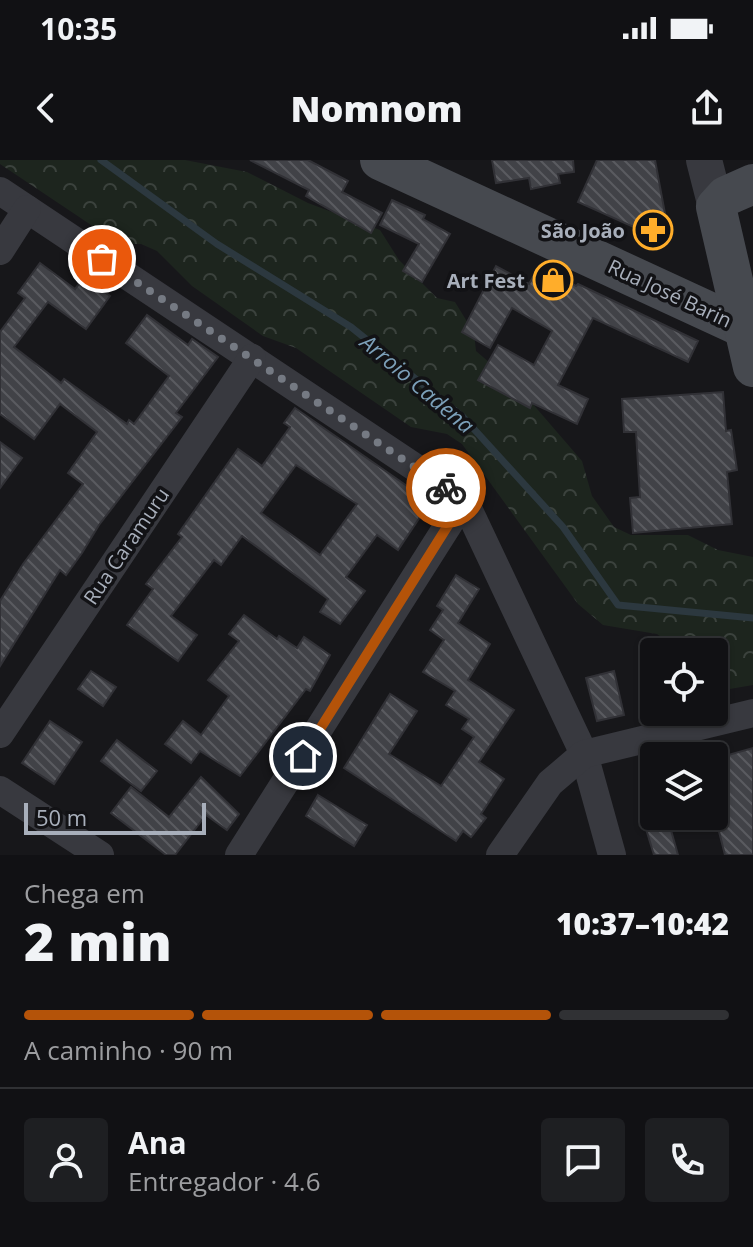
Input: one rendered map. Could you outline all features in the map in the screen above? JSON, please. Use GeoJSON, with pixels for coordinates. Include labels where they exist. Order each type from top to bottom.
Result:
{"type":"FeatureCollection","features":[{"type":"Feature","properties":{"kind":"main road","name":"Rua José Barin"},"geometry":{"type":"LineString","coordinates":[[380,160],[748,330]]}},
{"type":"Feature","properties":{"kind":"main road"},"geometry":{"type":"LineString","coordinates":[[753,184],[726,196],[716,207],[748,330],[753,367]]}},
{"type":"Feature","properties":{"kind":"street"},"geometry":{"type":"LineString","coordinates":[[704,160],[716,207]]}},
{"type":"Feature","properties":{"kind":"street"},"geometry":{"type":"LineString","coordinates":[[0,191],[464,500],[584,754],[612,855]]}},
{"type":"Feature","properties":{"kind":"street"},"geometry":{"type":"LineString","coordinates":[[0,251],[27,209]]}},
{"type":"Feature","properties":{"kind":"street","name":"Rua Caramuru"},"geometry":{"type":"LineString","coordinates":[[0,734],[252,358]]}},
{"type":"Feature","properties":{"kind":"street"},"geometry":{"type":"LineString","coordinates":[[239,855],[464,500]]}},
{"type":"Feature","properties":{"kind":"street"},"geometry":{"type":"LineString","coordinates":[[500,855],[550,783],[584,754],[753,713]]}},
{"type":"Feature","properties":{"kind":"street"},"geometry":{"type":"LineString","coordinates":[[0,790],[100,855]]}},
{"type":"Feature","properties":{"kind":"green space"},"geometry":{"type":"Polygon","coordinates":[[[0,160],[185,160],[247,172],[308,203],[380,230],[399,260],[437,298],[455,302],[474,333],[476,351],[519,388],[582,461],[592,496],[614,527],[631,535],[688,535],[718,550],[753,557],[753,685],[728,689],[728,638],[663,638],[657,634],[603,625],[578,604],[462,444],[447,434],[411,427],[296,348],[263,336],[192,286],[157,251],[141,244],[124,244],[106,235],[0,164],[0,160]]]}},
{"type":"Feature","properties":{"kind":"building"},"geometry":{"type":"Polygon","coordinates":[[[250,160],[308,160],[348,181],[342,192],[382,213],[371,233],[306,196],[309,190],[250,160]]]}},
{"type":"Feature","properties":{"kind":"building"},"geometry":{"type":"Polygon","coordinates":[[[492,160],[573,160],[574,172],[558,174],[560,183],[531,189],[529,178],[496,183],[492,160]]]}},
{"type":"Feature","properties":{"kind":"building"},"geometry":{"type":"Polygon","coordinates":[[[597,160],[655,160],[666,219],[658,238],[578,202],[597,160]]]}},
{"type":"Feature","properties":{"kind":"building"},"geometry":{"type":"Polygon","coordinates":[[[392,200],[425,215],[423,219],[450,234],[422,282],[403,271],[419,244],[380,225],[392,200]]]}},
{"type":"Feature","properties":{"kind":"building"},"geometry":{"type":"Polygon","coordinates":[[[40,263],[75,289],[84,277],[110,296],[86,329],[48,302],[14,347],[61,383],[64,379],[127,424],[129,420],[134,424],[169,376],[126,343],[147,315],[188,345],[192,339],[218,357],[176,413],[182,417],[99,525],[66,575],[60,570],[0,666],[0,601],[23,564],[83,484],[68,473],[97,432],[60,404],[34,439],[0,414],[0,332],[25,298],[18,293],[40,263]]]}},
{"type":"Feature","properties":{"kind":"building"},"geometry":{"type":"Polygon","coordinates":[[[540,265],[576,286],[578,284],[698,341],[688,362],[593,318],[558,385],[588,399],[577,424],[532,403],[530,408],[478,380],[498,345],[534,365],[552,331],[512,308],[490,348],[462,332],[496,266],[529,284],[540,265]]]}},
{"type":"Feature","properties":{"kind":"building"},"geometry":{"type":"Polygon","coordinates":[[[723,392],[726,431],[731,430],[737,470],[727,472],[732,524],[633,533],[630,498],[640,497],[636,432],[624,432],[622,399],[723,392]]]}},
{"type":"Feature","properties":{"kind":"building"},"geometry":{"type":"Polygon","coordinates":[[[295,408],[430,502],[398,550],[377,535],[346,577],[365,591],[340,624],[320,612],[328,599],[242,536],[221,565],[214,560],[171,616],[197,635],[178,661],[127,625],[153,589],[146,584],[182,537],[178,534],[238,449],[262,466],[290,427],[284,423],[295,408]],[[296,465],[261,513],[320,555],[357,504],[296,465]]]}},
{"type":"Feature","properties":{"kind":"building"},"geometry":{"type":"Polygon","coordinates":[[[0,442],[22,458],[0,488],[0,442]]]}},
{"type":"Feature","properties":{"kind":"building"},"geometry":{"type":"Polygon","coordinates":[[[456,575],[479,589],[458,623],[490,644],[468,680],[514,710],[479,762],[504,779],[481,814],[486,818],[471,837],[463,831],[456,841],[344,768],[390,694],[417,711],[389,754],[441,786],[474,737],[462,729],[469,719],[446,705],[455,691],[423,672],[444,640],[430,630],[443,610],[437,606],[456,575]]]}},
{"type":"Feature","properties":{"kind":"building"},"geometry":{"type":"Polygon","coordinates":[[[244,615],[277,639],[279,636],[297,648],[304,637],[330,655],[310,691],[306,689],[240,776],[200,751],[191,763],[165,744],[183,721],[201,735],[229,696],[208,680],[239,641],[229,634],[244,615]]]}},
{"type":"Feature","properties":{"kind":"building"},"geometry":{"type":"Polygon","coordinates":[[[91,671],[116,687],[103,706],[78,689],[91,671]]]}},
{"type":"Feature","properties":{"kind":"building"},"geometry":{"type":"Polygon","coordinates":[[[614,671],[624,715],[597,721],[586,678],[614,671]]]}},
{"type":"Feature","properties":{"kind":"building"},"geometry":{"type":"Polygon","coordinates":[[[50,721],[82,742],[54,784],[22,763],[50,721]]]}},
{"type":"Feature","properties":{"kind":"building"},"geometry":{"type":"Polygon","coordinates":[[[117,740],[157,771],[141,791],[101,761],[117,740]]]}},
{"type":"Feature","properties":{"kind":"building"},"geometry":{"type":"Polygon","coordinates":[[[753,748],[753,855],[725,855],[719,830],[728,830],[728,755],[753,748]]]}},
{"type":"Feature","properties":{"kind":"building"},"geometry":{"type":"Polygon","coordinates":[[[201,777],[239,814],[227,830],[206,815],[175,855],[166,855],[111,813],[131,787],[169,817],[201,777]]]}},
{"type":"Feature","properties":{"kind":"building"},"geometry":{"type":"Polygon","coordinates":[[[318,795],[367,825],[354,846],[306,816],[318,795]]]}},
{"type":"Feature","properties":{"kind":"building"},"geometry":{"type":"Polygon","coordinates":[[[646,830],[671,830],[678,855],[654,855],[646,830]]]}},
{"type":"Feature","properties":{"kind":"waterway","name":"Arroio Cadena"},"geometry":{"type":"LineString","coordinates":[[101,160],[217,244],[351,327],[463,417],[563,527],[618,605],[753,618]]}},
{"type":"Feature","properties":{"kind":"way so far"},"geometry":{"type":"LineString","coordinates":[[102,259],[446,488]]}},
{"type":"Feature","properties":{"kind":"place","name":"São João"},"geometry":{"type":"Point","coordinates":[653,230]}},
{"type":"Feature","properties":{"kind":"place","name":"Art Fest"},"geometry":{"type":"Point","coordinates":[553,280]}},
{"type":"Feature","properties":{"kind":"route"},"geometry":{"type":"LineString","coordinates":[[303,756],[399,608],[464,500],[446,488]]}}]}
